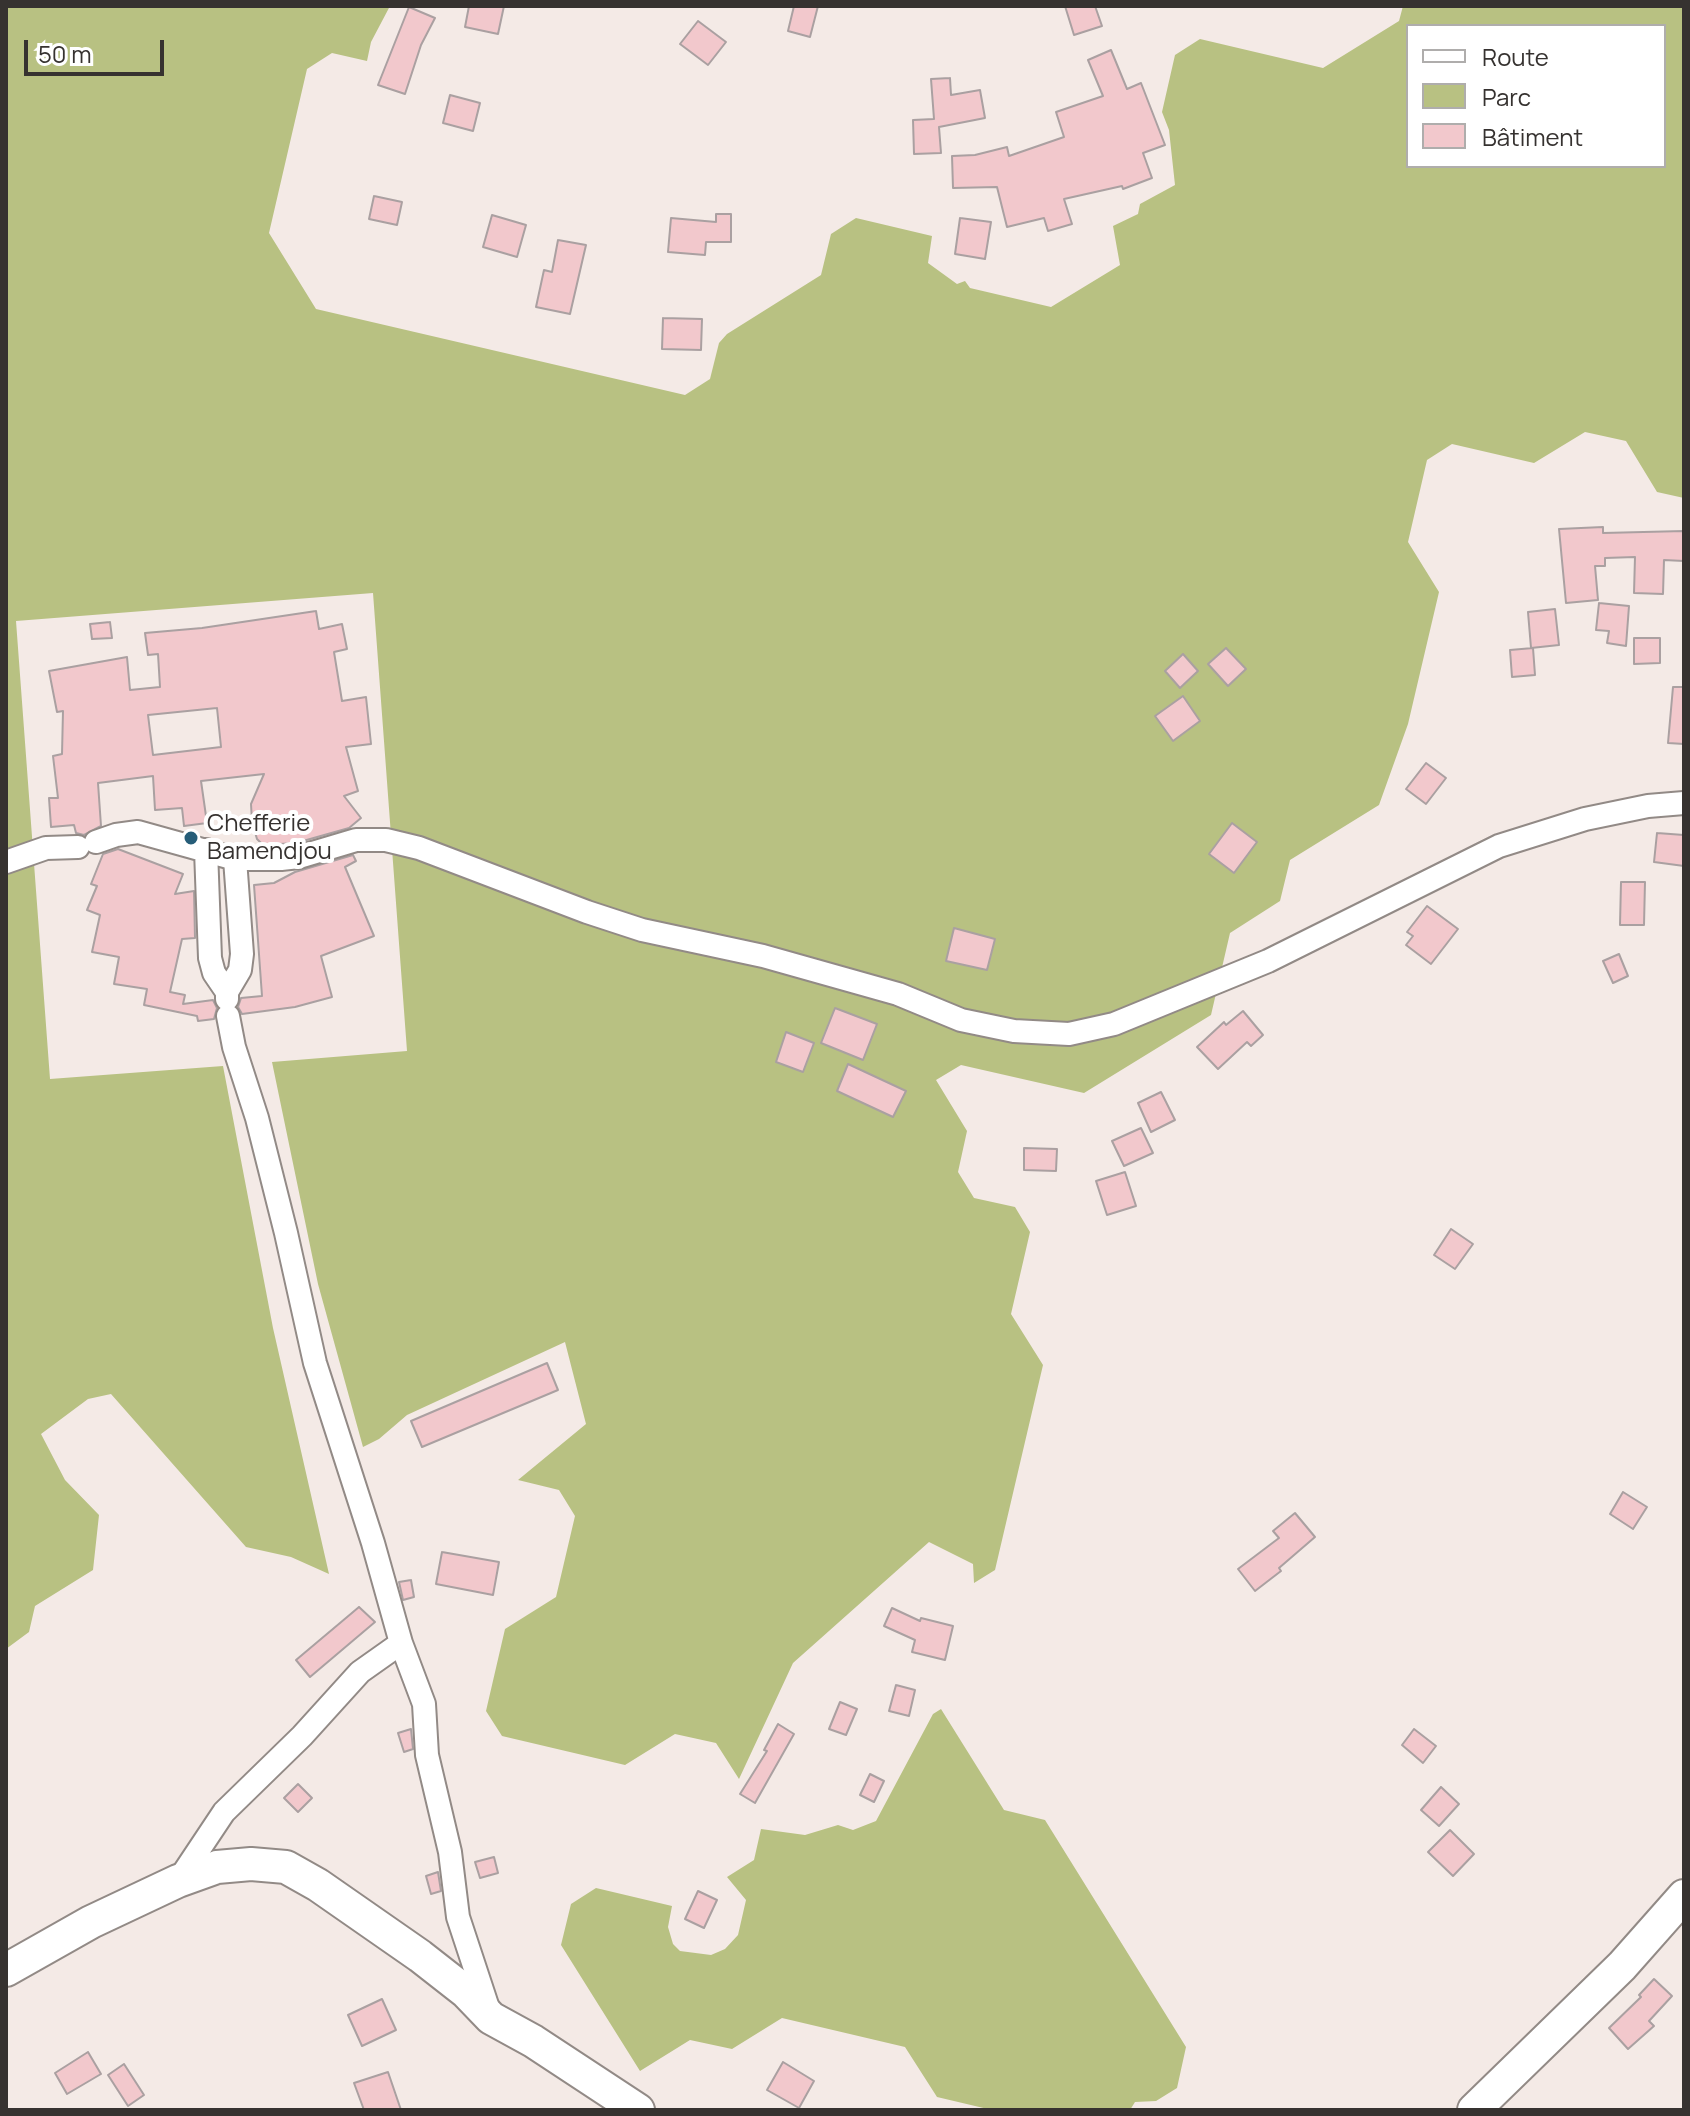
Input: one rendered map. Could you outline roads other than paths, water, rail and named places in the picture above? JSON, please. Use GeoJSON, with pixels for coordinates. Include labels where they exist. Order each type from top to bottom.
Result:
{"type":"FeatureCollection","features":[{"type":"Feature","properties":{"kind":"main road"},"geometry":{"type":"LineString","coordinates":[[6,1970],[91,1922],[178,1881],[217,1867],[251,1864],[286,1867],[318,1885],[420,1956],[466,1992],[491,2018],[533,2041],[638,2110]]}},
{"type":"Feature","properties":{"kind":"main road"},"geometry":{"type":"LineString","coordinates":[[1474,2110],[1622,1966],[1684,1896]]}},
{"type":"Feature","properties":{"kind":"street"},"geometry":{"type":"LineString","coordinates":[[6,862],[46,848],[87,844],[138,832],[235,859],[299,857],[356,840],[386,840],[419,848],[642,930],[763,956],[898,994],[961,1020],[1014,1031],[1069,1034],[1114,1024],[1268,961],[1499,846],[1585,819],[1648,806],[1684,803]]}},
{"type":"Feature","properties":{"kind":"street"},"geometry":{"type":"LineString","coordinates":[[206,850],[210,958],[227,1003],[234,1047],[257,1118],[315,1363],[373,1543],[401,1643],[424,1704],[427,1755],[450,1852],[458,1917],[491,2018]]}},
{"type":"Feature","properties":{"kind":"street"},"geometry":{"type":"LineString","coordinates":[[227,1003],[240,970],[242,954],[235,859]]}},
{"type":"Feature","properties":{"kind":"street"},"geometry":{"type":"LineString","coordinates":[[178,1881],[224,1812],[302,1736],[360,1672],[401,1643]]}},
{"type":"Feature","properties":{"kind":"place","name":"Chefferie Bamendjou"},"geometry":{"type":"Point","coordinates":[191,838]}}]}
